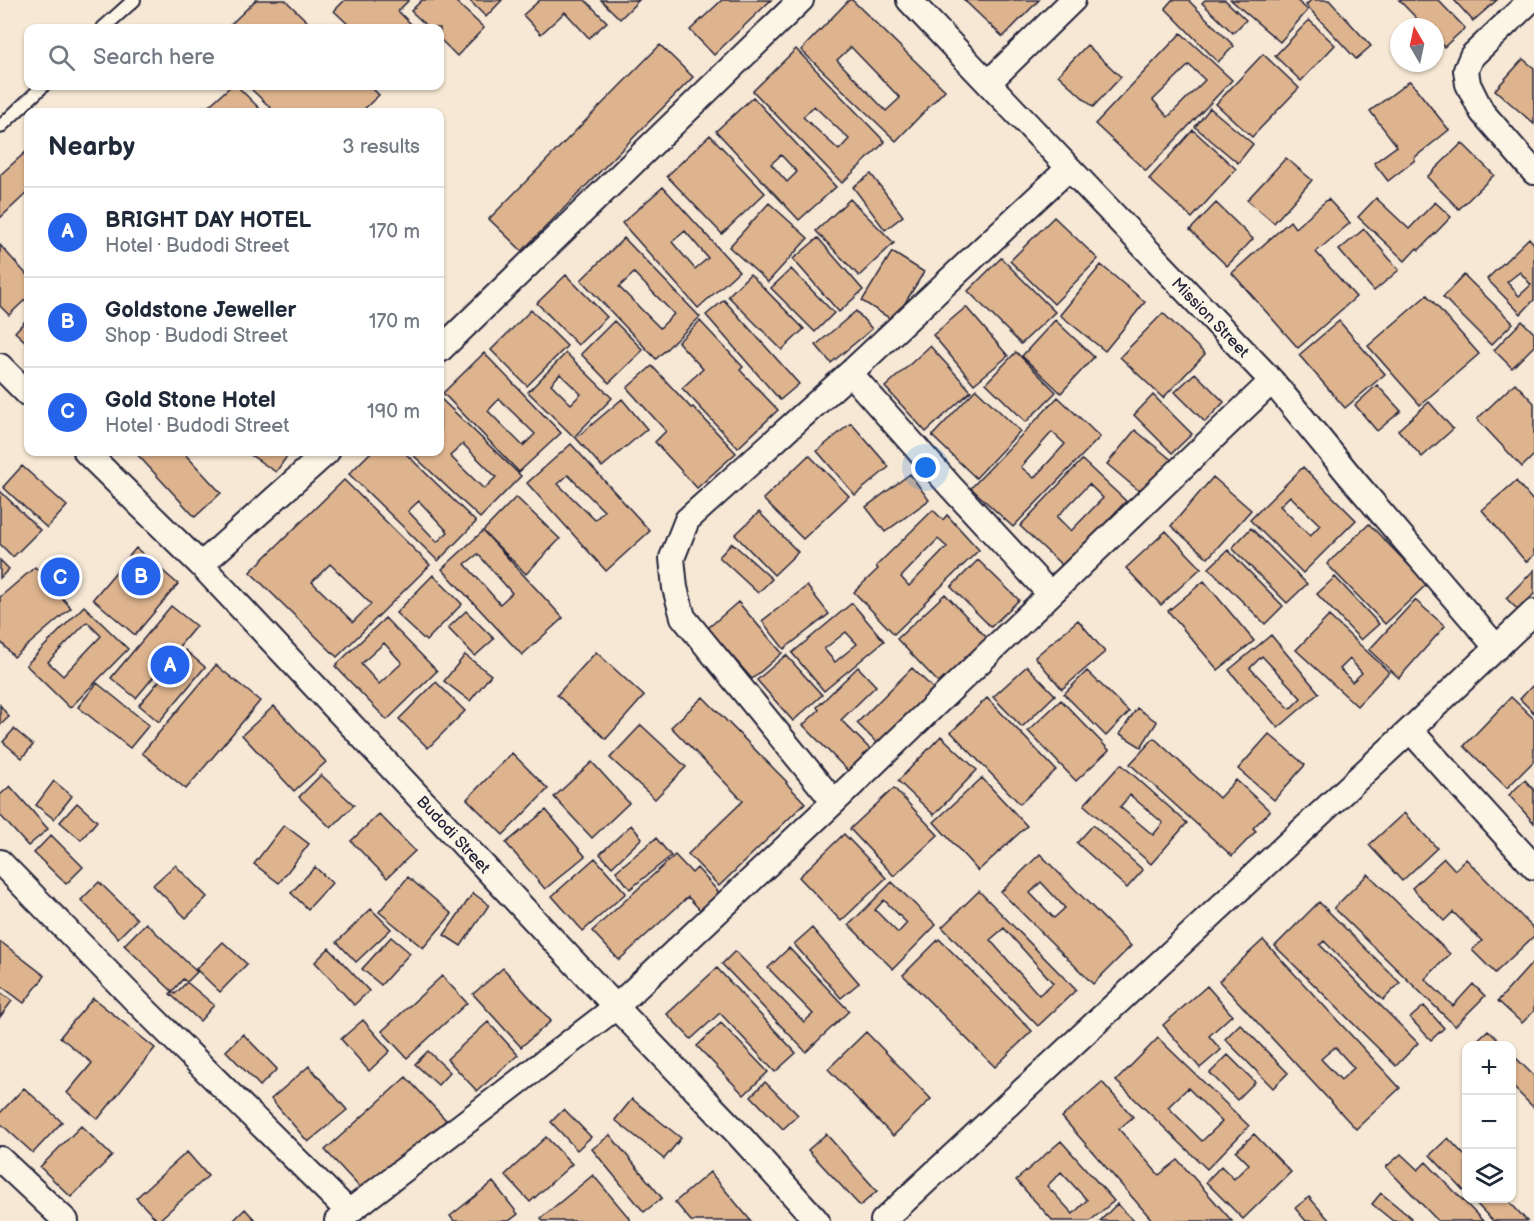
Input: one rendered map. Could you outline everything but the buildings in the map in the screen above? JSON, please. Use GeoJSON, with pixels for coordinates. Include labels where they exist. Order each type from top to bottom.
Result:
{"type":"FeatureCollection","features":[{"type":"Feature","properties":{"kind":"street"},"geometry":{"type":"LineString","coordinates":[[444,346],[801,0]]}},
{"type":"Feature","properties":{"kind":"street","name":"Mission Street"},"geometry":{"type":"LineString","coordinates":[[909,0],[1272,381],[1497,648]]}},
{"type":"Feature","properties":{"kind":"street"},"geometry":{"type":"LineString","coordinates":[[988,82],[1073,0]]}},
{"type":"Feature","properties":{"kind":"street"},"geometry":{"type":"LineString","coordinates":[[1531,0],[1472,56],[1466,70],[1468,84],[1482,112],[1534,172]]}},
{"type":"Feature","properties":{"kind":"street"},"geometry":{"type":"LineString","coordinates":[[834,801],[684,617],[675,588],[672,558],[687,520],[850,373],[1070,168]]}},
{"type":"Feature","properties":{"kind":"street"},"geometry":{"type":"LineString","coordinates":[[0,366],[24,390]]}},
{"type":"Feature","properties":{"kind":"street"},"geometry":{"type":"LineString","coordinates":[[850,373],[1050,594]]}},
{"type":"Feature","properties":{"kind":"street"},"geometry":{"type":"LineString","coordinates":[[0,862],[343,1216],[616,1006],[834,801],[1272,381]]}},
{"type":"Feature","properties":{"kind":"street","name":"Budodi Street"},"geometry":{"type":"LineString","coordinates":[[91,456],[201,565],[739,1135],[817,1221]]}},
{"type":"Feature","properties":{"kind":"street"},"geometry":{"type":"LineString","coordinates":[[201,565],[323,456]]}},
{"type":"Feature","properties":{"kind":"street"},"geometry":{"type":"LineString","coordinates":[[883,1221],[1534,612]]}},
{"type":"Feature","properties":{"kind":"street"},"geometry":{"type":"LineString","coordinates":[[1410,730],[1534,867]]}},
{"type":"Feature","properties":{"kind":"street"},"geometry":{"type":"LineString","coordinates":[[0,1159],[66,1221]]}},
{"type":"Feature","properties":{"kind":"lane"},"geometry":{"type":"LineString","coordinates":[[107,24],[134,0]]}},
{"type":"Feature","properties":{"kind":"lane"},"geometry":{"type":"LineString","coordinates":[[0,127],[39,90]]}},
{"type":"Feature","properties":{"kind":"place","name":"Goldstone Jeweller"},"geometry":{"type":"Point","coordinates":[141,576]}},
{"type":"Feature","properties":{"kind":"place","name":"Gold Stone Hotel"},"geometry":{"type":"Point","coordinates":[60,577]}},
{"type":"Feature","properties":{"kind":"place","name":"BRIGHT DAY HOTEL"},"geometry":{"type":"Point","coordinates":[170,665]}}]}
